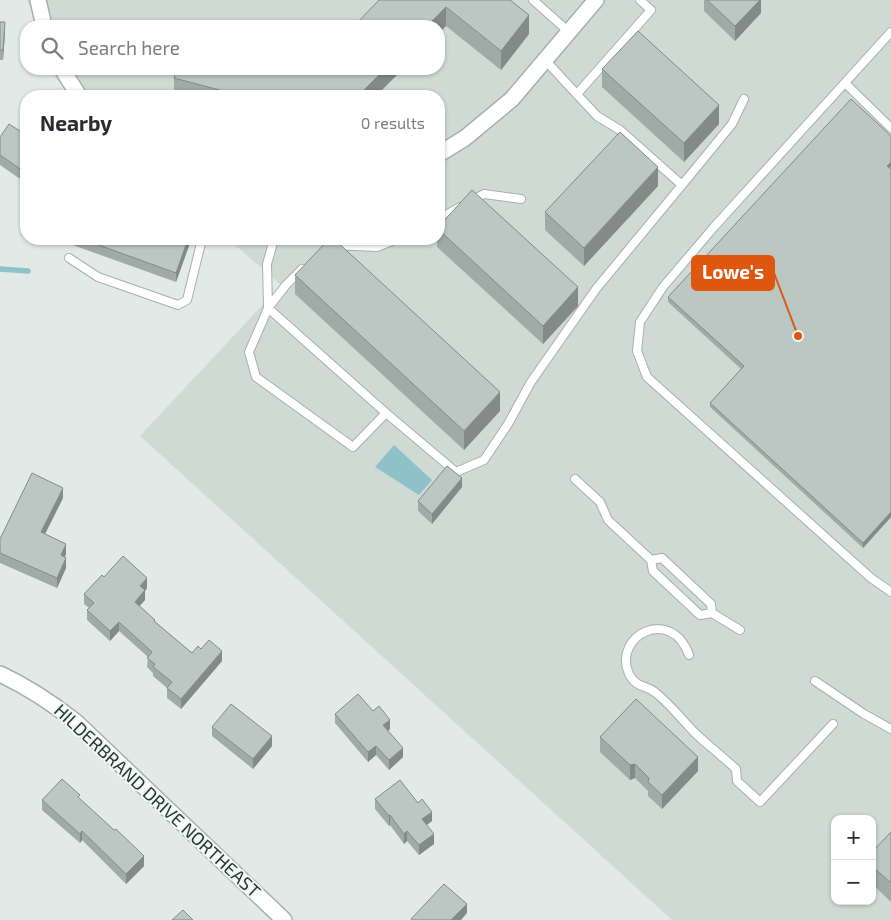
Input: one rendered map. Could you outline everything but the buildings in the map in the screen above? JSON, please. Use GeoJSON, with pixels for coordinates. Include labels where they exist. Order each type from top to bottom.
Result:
{"type":"FeatureCollection","features":[{"type":"Feature","properties":{"kind":"street"},"geometry":{"type":"LineString","coordinates":[[38,0],[43,20]]}},
{"type":"Feature","properties":{"kind":"street"},"geometry":{"type":"LineString","coordinates":[[445,150],[465,138],[512,99],[596,0]]}},
{"type":"Feature","properties":{"kind":"street"},"geometry":{"type":"LineString","coordinates":[[66,75],[75,90]]}},
{"type":"Feature","properties":{"kind":"street","name":"HILDERBRAND DRIVE NORTHEAST"},"geometry":{"type":"LineString","coordinates":[[0,674],[23,684],[76,722],[284,920]]}},
{"type":"Feature","properties":{"kind":"lane"},"geometry":{"type":"LineString","coordinates":[[532,0],[569,32]]}},
{"type":"Feature","properties":{"kind":"lane"},"geometry":{"type":"LineString","coordinates":[[577,94],[651,10],[640,0]]}},
{"type":"Feature","properties":{"kind":"lane"},"geometry":{"type":"LineString","coordinates":[[891,32],[663,287],[640,322],[637,351],[647,377],[871,578],[891,592]]}},
{"type":"Feature","properties":{"kind":"lane"},"geometry":{"type":"LineString","coordinates":[[545,60],[597,116],[620,130],[682,185]]}},
{"type":"Feature","properties":{"kind":"lane"},"geometry":{"type":"LineString","coordinates":[[845,83],[891,128]]}},
{"type":"Feature","properties":{"kind":"lane"},"geometry":{"type":"LineString","coordinates":[[272,245],[267,264],[268,308],[386,413],[456,472],[484,460],[508,424],[531,382],[596,289],[732,124],[744,99]]}},
{"type":"Feature","properties":{"kind":"lane"},"geometry":{"type":"LineString","coordinates":[[445,216],[484,194],[521,199]]}},
{"type":"Feature","properties":{"kind":"lane"},"geometry":{"type":"LineString","coordinates":[[69,258],[98,278],[178,305],[187,300],[201,245]]}},
{"type":"Feature","properties":{"kind":"lane"},"geometry":{"type":"LineString","coordinates":[[344,245],[377,247],[382,245]]}},
{"type":"Feature","properties":{"kind":"lane"},"geometry":{"type":"LineString","coordinates":[[307,264],[286,284],[268,308],[249,352],[256,377],[353,448],[386,413]]}},
{"type":"Feature","properties":{"kind":"lane"},"geometry":{"type":"LineString","coordinates":[[575,479],[600,502],[608,520],[651,560],[653,571],[700,615],[712,613],[740,630]]}},
{"type":"Feature","properties":{"kind":"lane"},"geometry":{"type":"LineString","coordinates":[[651,560],[662,558],[711,604],[712,613]]}},
{"type":"Feature","properties":{"kind":"lane"},"geometry":{"type":"LineString","coordinates":[[689,655],[685,644],[679,636],[669,631],[654,629],[639,635],[632,643],[627,663],[630,674],[636,682],[645,688],[655,691],[698,735],[736,769],[737,781],[760,802],[833,724]]}},
{"type":"Feature","properties":{"kind":"lane"},"geometry":{"type":"LineString","coordinates":[[816,681],[864,714],[891,729]]}},
{"type":"Feature","properties":{"kind":"shaded area"},"geometry":{"type":"Polygon","coordinates":[[[27,0],[891,0],[891,920],[672,920],[140,436],[281,285],[235,245],[445,245],[445,90],[67,90],[61,75],[445,75],[445,20],[36,20],[27,0]]]}},
{"type":"Feature","properties":{"kind":"water"},"geometry":{"type":"Polygon","coordinates":[[[394,445],[432,480],[419,495],[375,467],[394,445]]]}},
{"type":"Feature","properties":{"kind":"waterway"},"geometry":{"type":"LineString","coordinates":[[0,269],[28,271]]}},
{"type":"Feature","properties":{"kind":"place","name":"Lowe's"},"geometry":{"type":"Point","coordinates":[798,336]}}]}
